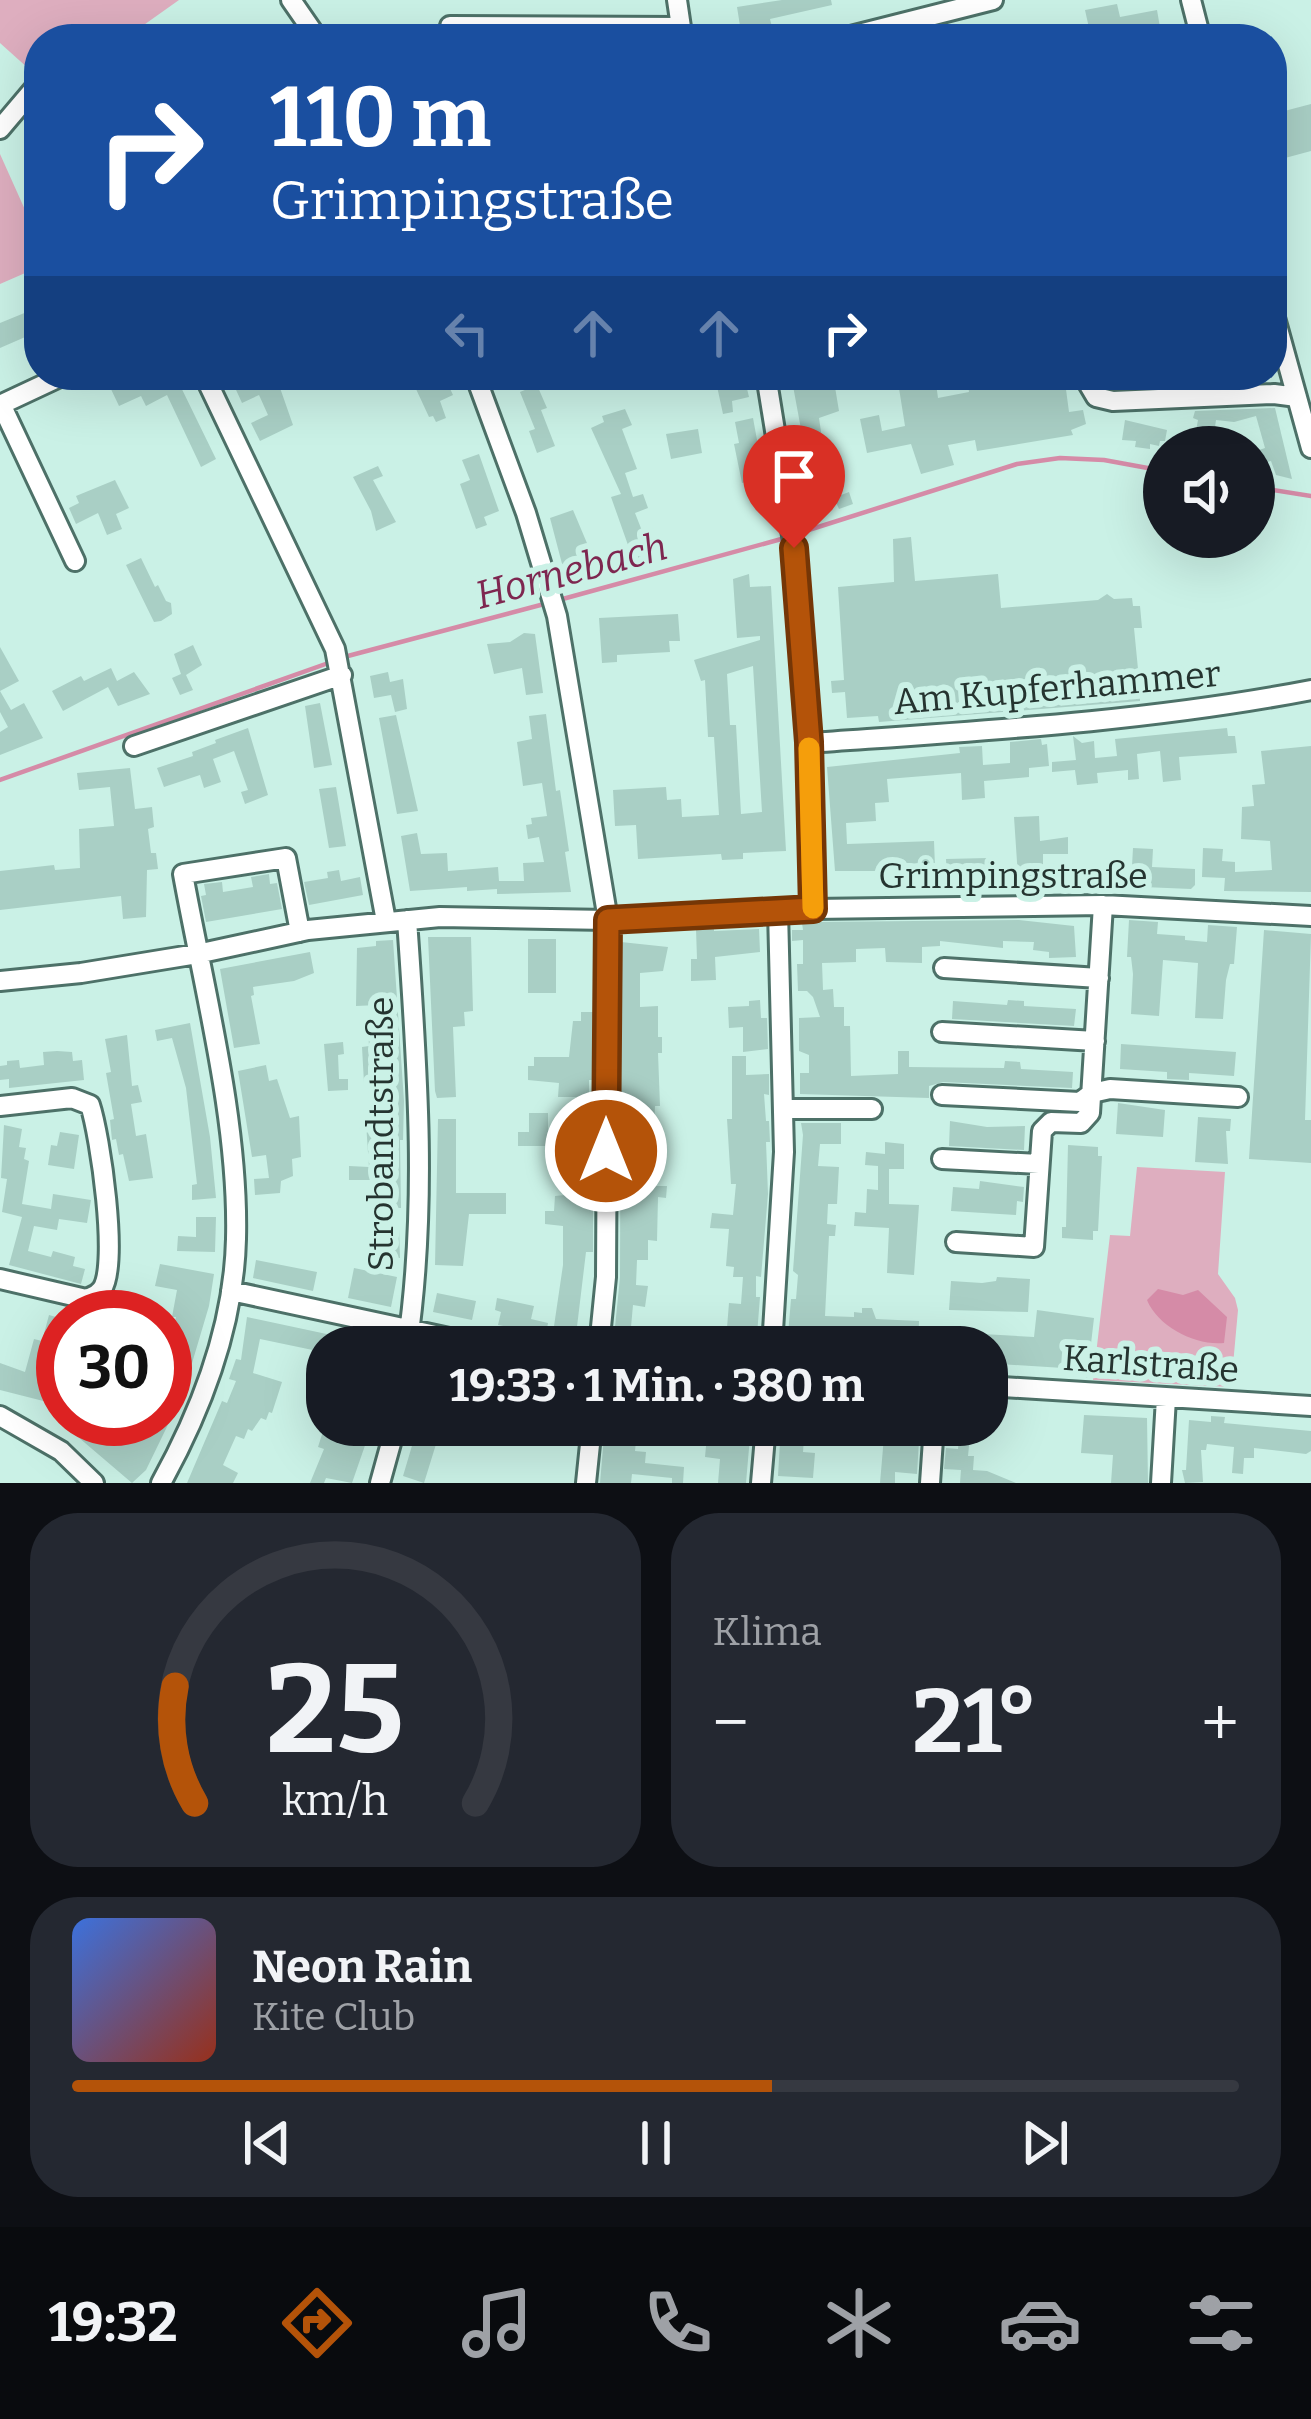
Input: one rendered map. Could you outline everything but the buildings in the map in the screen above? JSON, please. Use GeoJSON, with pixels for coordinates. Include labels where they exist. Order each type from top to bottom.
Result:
{"type":"FeatureCollection","features":[{"type":"Feature","properties":{"kind":"street"},"geometry":{"type":"LineString","coordinates":[[875,24],[915,8],[993,0]]}},
{"type":"Feature","properties":{"kind":"street"},"geometry":{"type":"LineString","coordinates":[[0,129],[24,101]]}},
{"type":"Feature","properties":{"kind":"street"},"geometry":{"type":"LineString","coordinates":[[1287,361],[1311,448]]}},
{"type":"Feature","properties":{"kind":"street"},"geometry":{"type":"LineString","coordinates":[[32,390],[1,405],[75,561]]}},
{"type":"Feature","properties":{"kind":"street"},"geometry":{"type":"LineString","coordinates":[[211,390],[335,649],[386,921]]}},
{"type":"Feature","properties":{"kind":"street"},"geometry":{"type":"LineString","coordinates":[[480,390],[557,616],[608,920],[606,1277],[601,1326]]}},
{"type":"Feature","properties":{"kind":"street"},"geometry":{"type":"LineString","coordinates":[[769,390],[794,544],[809,742],[813,909]]}},
{"type":"Feature","properties":{"kind":"street"},"geometry":{"type":"LineString","coordinates":[[1092,390],[1096,397],[1114,401],[1297,397]]}},
{"type":"Feature","properties":{"kind":"street"},"geometry":{"type":"LineString","coordinates":[[134,746],[342,674]]}},
{"type":"Feature","properties":{"kind":"street","name":"Am Kupferhammer"},"geometry":{"type":"LineString","coordinates":[[809,742],[1092,721],[1311,690]]}},
{"type":"Feature","properties":{"kind":"street"},"geometry":{"type":"LineString","coordinates":[[161,1483],[208,1384],[231,1291],[236,1239],[231,1153],[183,874],[286,858],[300,932]]}},
{"type":"Feature","properties":{"kind":"street"},"geometry":{"type":"LineString","coordinates":[[956,1242],[1034,1246],[1046,1125],[1086,1119],[1092,1093],[1103,904]]}},
{"type":"Feature","properties":{"kind":"street","name":"Grimpingstraße"},"geometry":{"type":"LineString","coordinates":[[0,981],[81,973],[300,932],[386,921],[608,920],[813,909],[1103,904],[1311,916]]}},
{"type":"Feature","properties":{"kind":"street"},"geometry":{"type":"LineString","coordinates":[[773,1326],[784,1109],[778,911]]}},
{"type":"Feature","properties":{"kind":"street","name":"Strobandtstraße"},"geometry":{"type":"LineString","coordinates":[[407,920],[419,1092],[419,1246],[410,1326]]}},
{"type":"Feature","properties":{"kind":"street"},"geometry":{"type":"LineString","coordinates":[[944,968],[1099,978]]}},
{"type":"Feature","properties":{"kind":"street"},"geometry":{"type":"LineString","coordinates":[[942,1032],[1095,1040]]}},
{"type":"Feature","properties":{"kind":"street"},"geometry":{"type":"LineString","coordinates":[[942,1095],[1080,1102],[1110,1089],[1238,1097]]}},
{"type":"Feature","properties":{"kind":"street"},"geometry":{"type":"LineString","coordinates":[[0,1106],[72,1098],[90,1106],[109,1222],[109,1251],[105,1282],[86,1298],[0,1279]]}},
{"type":"Feature","properties":{"kind":"street"},"geometry":{"type":"LineString","coordinates":[[784,1109],[872,1109]]}},
{"type":"Feature","properties":{"kind":"street"},"geometry":{"type":"LineString","coordinates":[[942,1159],[1039,1165]]}},
{"type":"Feature","properties":{"kind":"street"},"geometry":{"type":"LineString","coordinates":[[231,1291],[360,1326]]}},
{"type":"Feature","properties":{"kind":"street","name":"Karlstraße"},"geometry":{"type":"LineString","coordinates":[[1008,1387],[1311,1406]]}},
{"type":"Feature","properties":{"kind":"street"},"geometry":{"type":"LineString","coordinates":[[1161,1483],[1166,1397]]}},
{"type":"Feature","properties":{"kind":"street"},"geometry":{"type":"LineString","coordinates":[[0,1416],[40,1436],[94,1483]]}},
{"type":"Feature","properties":{"kind":"street"},"geometry":{"type":"LineString","coordinates":[[380,1483],[390,1446]]}},
{"type":"Feature","properties":{"kind":"street"},"geometry":{"type":"LineString","coordinates":[[586,1483],[590,1446]]}},
{"type":"Feature","properties":{"kind":"street"},"geometry":{"type":"LineString","coordinates":[[761,1483],[764,1446]]}},
{"type":"Feature","properties":{"kind":"street"},"geometry":{"type":"LineString","coordinates":[[930,1483],[933,1446]]}},
{"type":"Feature","properties":{"kind":"shaded area"},"geometry":{"type":"Polygon","coordinates":[[[0,0],[179,0],[145,24],[24,24],[24,65],[0,43],[0,0]]]}},
{"type":"Feature","properties":{"kind":"shaded area"},"geometry":{"type":"Polygon","coordinates":[[[0,154],[24,208],[24,274],[0,284],[0,154]]]}},
{"type":"Feature","properties":{"kind":"shaded area"},"geometry":{"type":"Polygon","coordinates":[[[1137,1167],[1225,1172],[1218,1274],[1238,1310],[1231,1387],[1093,1380],[1110,1235],[1130,1236],[1137,1167]]]}},
{"type":"Feature","properties":{"kind":"shaded area"},"geometry":{"type":"Polygon","coordinates":[[[1158,1289],[1183,1295],[1198,1290],[1227,1317],[1224,1343],[1179,1333],[1160,1319],[1147,1300],[1158,1289]]]}},
{"type":"Feature","properties":{"kind":"waterway","name":"Hornebach"},"geometry":{"type":"LineString","coordinates":[[796,534],[1017,464],[1060,458],[1143,467]]}},
{"type":"Feature","properties":{"kind":"waterway","name":"Hornebach"},"geometry":{"type":"LineString","coordinates":[[1275,490],[1311,496]]}},
{"type":"Feature","properties":{"kind":"waterway","name":"Hornebach"},"geometry":{"type":"LineString","coordinates":[[559,600],[785,538]]}},
{"type":"Feature","properties":{"kind":"waterway","name":"Hornebach"},"geometry":{"type":"LineString","coordinates":[[344,657],[548,603]]}},
{"type":"Feature","properties":{"kind":"waterway","name":"Hornebach"},"geometry":{"type":"LineString","coordinates":[[0,780],[334,661]]}},
{"type":"Feature","properties":{"kind":"slow traffic"},"geometry":{"type":"LineString","coordinates":[[809,748],[813,908]]}},
{"type":"Feature","properties":{"kind":"route"},"geometry":{"type":"LineString","coordinates":[[606,1151],[608,920],[813,909],[809,742],[794,548]]}}]}
